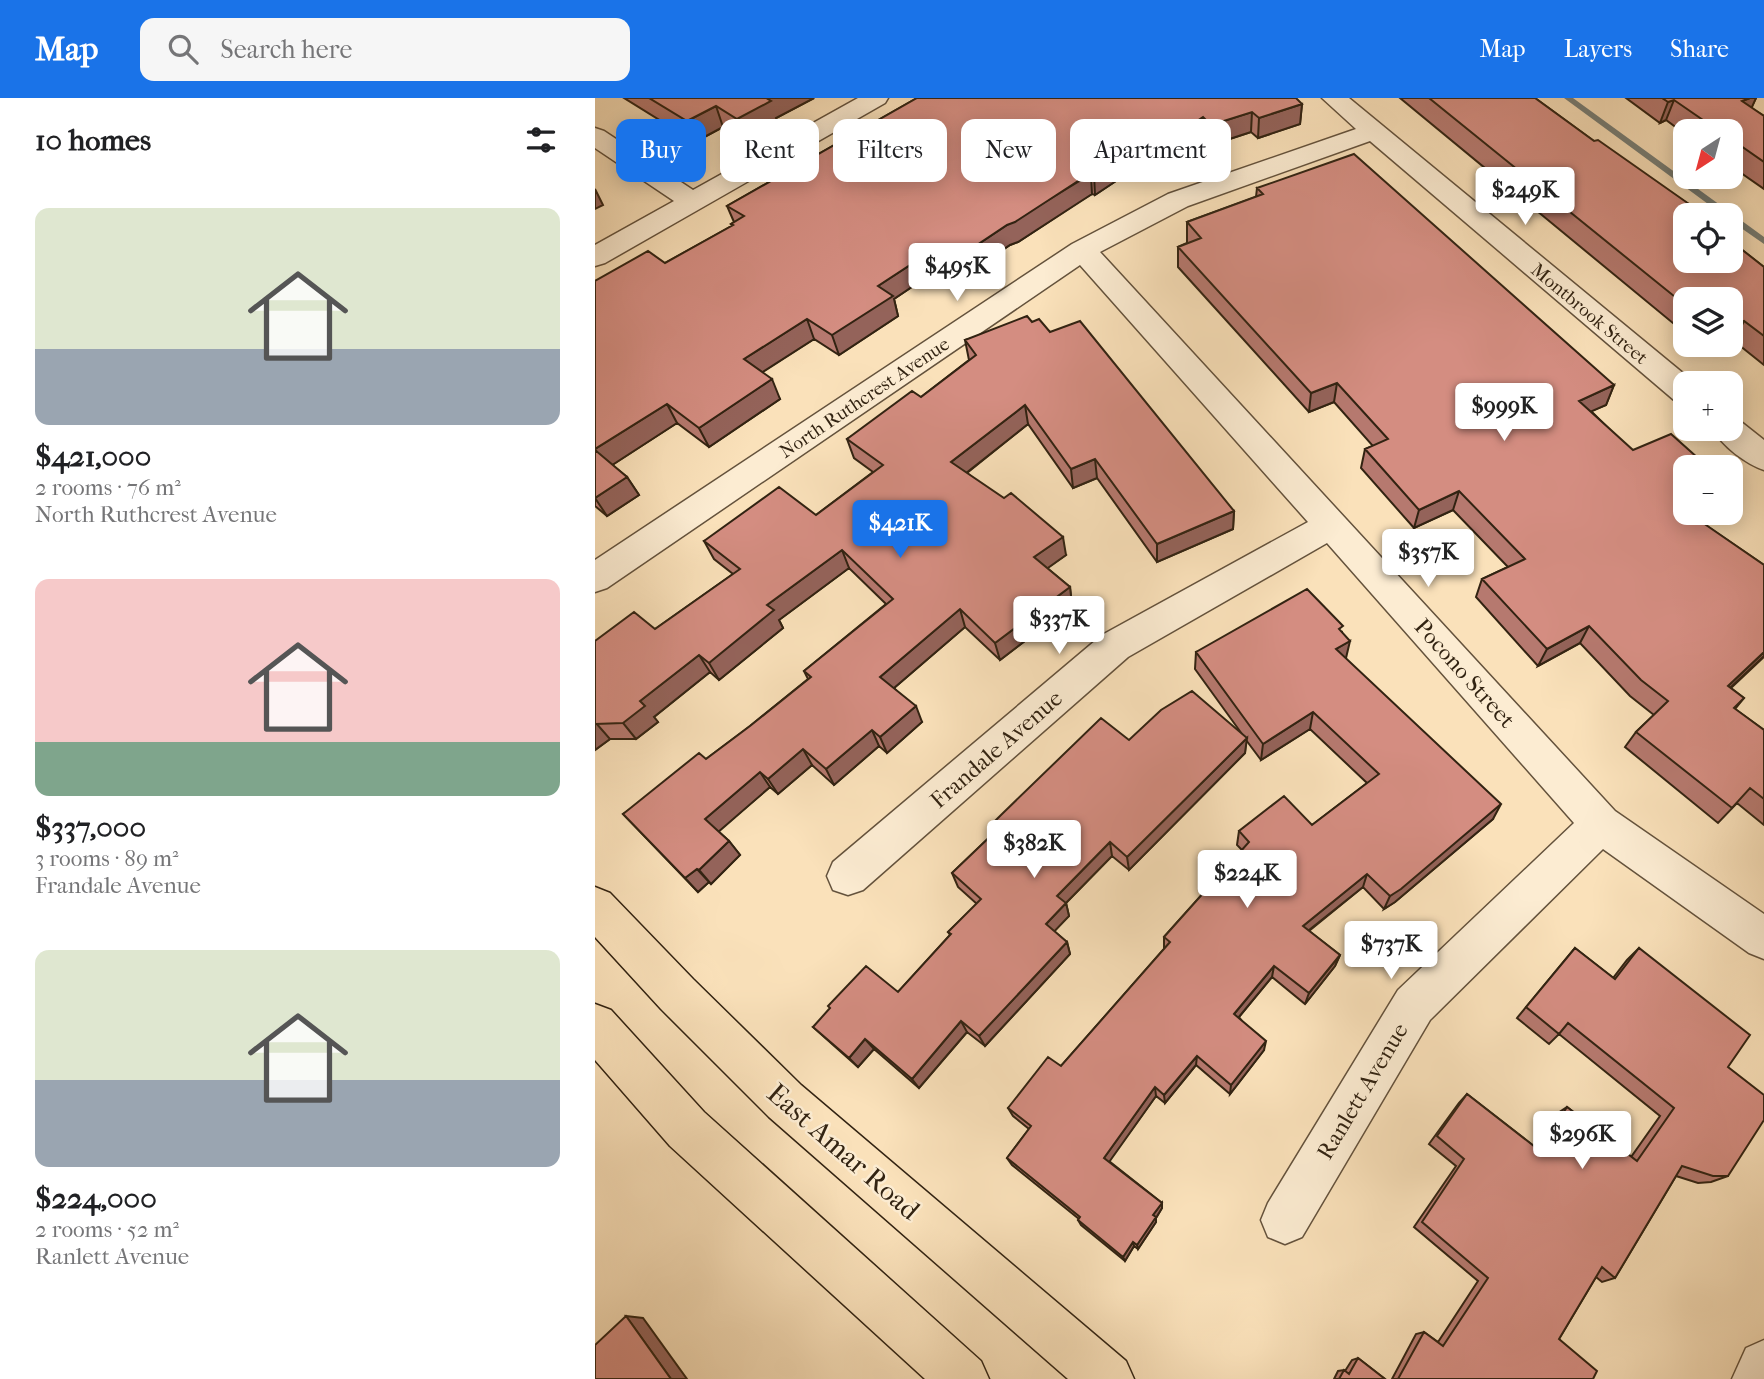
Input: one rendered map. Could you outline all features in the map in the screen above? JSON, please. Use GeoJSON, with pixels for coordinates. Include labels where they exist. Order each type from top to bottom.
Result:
{"type":"FeatureCollection","features":[{"type":"Feature","properties":{"kind":"main road","name":"East Amar Road"},"geometry":{"type":"LineString","coordinates":[[595,907],[677,994],[785,1101],[1108,1379]]}},
{"type":"Feature","properties":{"kind":"main road"},"geometry":{"type":"LineString","coordinates":[[595,1026],[687,1129],[963,1379]]}},
{"type":"Feature","properties":{"kind":"street"},"geometry":{"type":"LineString","coordinates":[[595,257],[876,98]]}},
{"type":"Feature","properties":{"kind":"street","name":"Montbrook Street"},"geometry":{"type":"LineString","coordinates":[[1334,98],[1673,383]]}},
{"type":"Feature","properties":{"kind":"street","name":"North Ruthcrest Avenue"},"geometry":{"type":"LineString","coordinates":[[595,578],[1082,250],[1178,200],[1372,132]]}},
{"type":"Feature","properties":{"kind":"street"},"geometry":{"type":"LineString","coordinates":[[595,136],[694,202]]}},
{"type":"Feature","properties":{"kind":"street","name":"Pocono Street"},"geometry":{"type":"LineString","coordinates":[[1082,250],[1601,824],[1764,939]]}},
{"type":"Feature","properties":{"kind":"street"},"geometry":{"type":"LineString","coordinates":[[1743,441],[1764,458]]}},
{"type":"Feature","properties":{"kind":"street","name":"Frandale Avenue"},"geometry":{"type":"LineString","coordinates":[[848,876],[1115,646],[1331,525]]}},
{"type":"Feature","properties":{"kind":"street","name":"Ranlett Avenue"},"geometry":{"type":"LineString","coordinates":[[1285,1220],[1414,1004],[1601,824]]}},
{"type":"Feature","properties":{"kind":"street"},"geometry":{"type":"LineString","coordinates":[[1758,1379],[1764,1366]]}},
{"type":"Feature","properties":{"kind":"building"},"geometry":{"type":"Polygon","coordinates":[[[649,98],[770,98],[768,99],[771,101],[737,119],[716,106],[691,119],[684,119],[649,98]]]}},
{"type":"Feature","properties":{"kind":"building"},"geometry":{"type":"Polygon","coordinates":[[[917,98],[1296,98],[1302,104],[1259,118],[1252,112],[1230,119],[1070,119],[1070,182],[1076,182],[953,261],[933,250],[878,286],[893,296],[832,335],[807,319],[744,359],[772,379],[699,428],[667,404],[595,449],[595,281],[648,251],[665,263],[733,225],[731,224],[744,216],[727,206],[769,182],[819,182],[819,154],[833,146],[833,182],[947,182],[947,119],[880,119],[917,98]]]}},
{"type":"Feature","properties":{"kind":"building"},"geometry":{"type":"Polygon","coordinates":[[[1429,98],[1535,98],[1688,203],[1673,203],[1673,273],[1743,273],[1743,250],[1764,267],[1764,336],[1743,321],[1743,287],[1673,287],[1673,295],[1429,98]]]}},
{"type":"Feature","properties":{"kind":"building"},"geometry":{"type":"Polygon","coordinates":[[[1662,98],[1750,98],[1742,101],[1764,116],[1764,162],[1743,147],[1743,119],[1702,119],[1674,100],[1668,102],[1662,98]]]}},
{"type":"Feature","properties":{"kind":"building"},"geometry":{"type":"Polygon","coordinates":[[[1354,154],[1614,385],[1579,401],[1633,450],[1671,434],[1673,441],[1679,441],[1695,455],[1673,455],[1673,525],[1706,525],[1764,565],[1764,652],[1728,686],[1744,698],[1734,708],[1764,730],[1764,799],[1750,788],[1732,808],[1636,732],[1668,701],[1641,680],[1589,626],[1547,649],[1482,579],[1525,559],[1459,491],[1419,510],[1365,449],[1388,439],[1337,383],[1311,393],[1178,247],[1201,238],[1187,222],[1263,194],[1257,188],[1354,154]]]}},
{"type":"Feature","properties":{"kind":"building"},"geometry":{"type":"Polygon","coordinates":[[[1027,316],[1032,322],[1039,319],[1050,332],[1080,321],[1234,511],[1157,544],[1095,459],[1071,469],[1025,405],[951,462],[1004,498],[1011,493],[1063,537],[1034,557],[1070,587],[995,643],[960,609],[880,677],[916,706],[880,737],[872,730],[826,769],[803,749],[768,779],[760,772],[705,819],[729,841],[699,870],[685,878],[623,814],[699,753],[706,759],[750,726],[811,677],[804,671],[893,599],[842,550],[767,605],[774,610],[709,663],[699,655],[640,701],[645,706],[623,723],[595,724],[595,641],[634,612],[655,629],[740,569],[704,541],[779,487],[816,515],[883,465],[847,439],[912,391],[921,397],[976,355],[965,340],[1027,316]]]}},
{"type":"Feature","properties":{"kind":"building"},"geometry":{"type":"Polygon","coordinates":[[[595,450],[627,477],[595,498],[595,450]]]}},
{"type":"Feature","properties":{"kind":"building"},"geometry":{"type":"Polygon","coordinates":[[[1307,589],[1343,626],[1339,629],[1350,641],[1336,649],[1501,804],[1390,896],[1367,874],[1303,926],[1340,955],[1309,993],[1274,966],[1234,1014],[1266,1041],[1231,1085],[1197,1056],[1164,1095],[1155,1087],[1104,1158],[1162,1203],[1137,1245],[1133,1242],[1123,1257],[1078,1220],[1080,1217],[1007,1158],[1031,1126],[1008,1108],[1048,1057],[1061,1066],[1170,942],[1164,937],[1249,842],[1239,831],[1284,796],[1312,825],[1379,774],[1313,712],[1263,744],[1196,652],[1307,589]]]}},
{"type":"Feature","properties":{"kind":"building"},"geometry":{"type":"Polygon","coordinates":[[[1192,691],[1247,738],[1127,857],[1110,842],[1057,896],[1066,903],[1046,924],[1067,942],[979,1036],[961,1021],[912,1079],[865,1039],[849,1058],[813,1027],[830,1008],[828,1006],[866,966],[898,992],[951,934],[948,932],[981,899],[952,873],[998,829],[992,824],[1101,718],[1129,740],[1161,710],[1192,691]]]}},
{"type":"Feature","properties":{"kind":"building"},"geometry":{"type":"Polygon","coordinates":[[[1575,948],[1615,979],[1639,948],[1750,1035],[1728,1067],[1764,1095],[1764,1120],[1728,1176],[1713,1176],[1682,1166],[1615,1278],[1602,1267],[1559,1339],[1597,1371],[1593,1379],[1398,1379],[1424,1332],[1443,1346],[1488,1278],[1422,1222],[1464,1159],[1437,1136],[1467,1094],[1539,1150],[1567,1107],[1637,1161],[1674,1108],[1568,1023],[1559,1034],[1526,1007],[1575,948]]]}},
{"type":"Feature","properties":{"kind":"building"},"geometry":{"type":"Polygon","coordinates":[[[626,1316],[671,1379],[595,1379],[595,1345],[626,1316]]]}},
{"type":"Feature","properties":{"kind":"building"},"geometry":{"type":"Polygon","coordinates":[[[1358,1358],[1385,1379],[1339,1379],[1344,1370],[1349,1374],[1358,1358]]]}},
{"type":"Feature","properties":{"kind":"waterway"},"geometry":{"type":"LineString","coordinates":[[1568,98],[1712,203]]}},
{"type":"Feature","properties":{"kind":"waterway"},"geometry":{"type":"LineString","coordinates":[[1743,226],[1764,241]]}}]}
